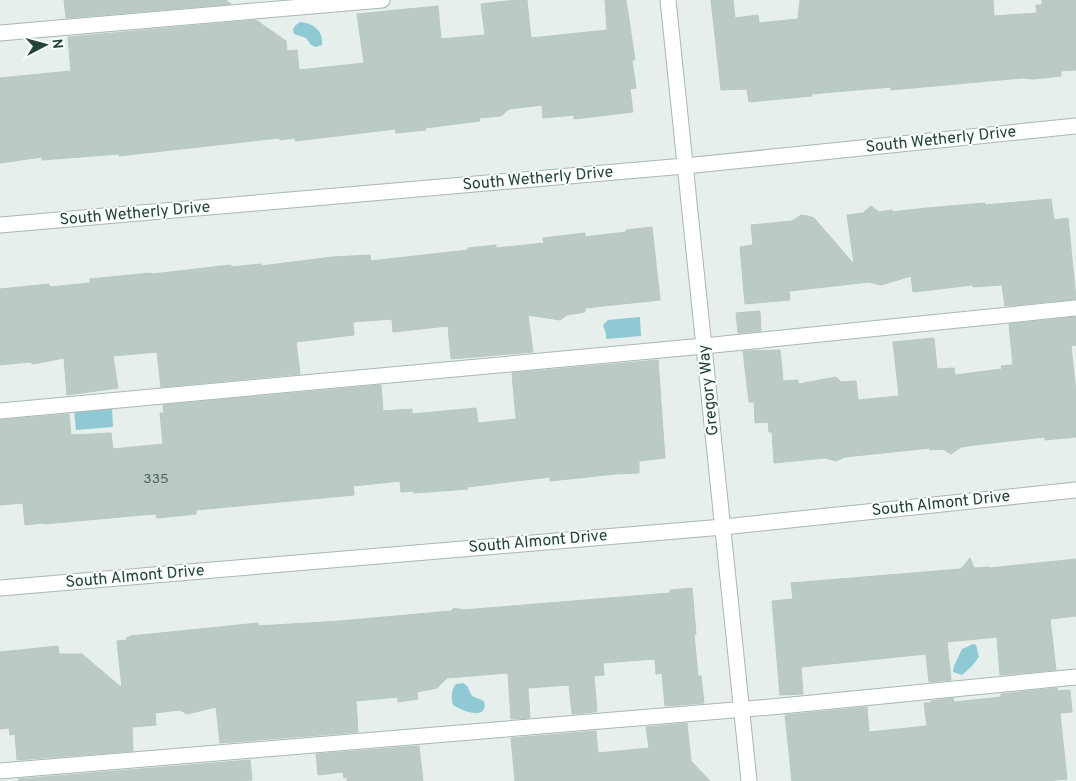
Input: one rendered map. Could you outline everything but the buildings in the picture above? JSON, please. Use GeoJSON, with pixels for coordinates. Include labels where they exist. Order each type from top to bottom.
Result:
{"type":"FeatureCollection","features":[{"type":"Feature","properties":{"kind":"street"},"geometry":{"type":"LineString","coordinates":[[0,33],[382,0]]}},
{"type":"Feature","properties":{"kind":"street","name":"Gregory Way"},"geometry":{"type":"LineString","coordinates":[[668,0],[749,781]]}},
{"type":"Feature","properties":{"kind":"street","name":"South Wetherly Drive"},"geometry":{"type":"LineString","coordinates":[[0,225],[686,166],[1076,126]]}},
{"type":"Feature","properties":{"kind":"street"},"geometry":{"type":"LineString","coordinates":[[0,411],[704,346],[1076,308]]}},
{"type":"Feature","properties":{"kind":"street","name":"South Almont Drive"},"geometry":{"type":"LineString","coordinates":[[0,588],[723,527],[1076,490]]}},
{"type":"Feature","properties":{"kind":"street"},"geometry":{"type":"LineString","coordinates":[[0,771],[742,709],[1076,677]]}},
{"type":"Feature","properties":{"kind":"water"},"geometry":{"type":"Polygon","coordinates":[[[300,22],[309,24],[317,29],[321,36],[322,45],[316,47],[311,45],[306,38],[294,34],[294,27],[300,22]]]}},
{"type":"Feature","properties":{"kind":"water"},"geometry":{"type":"Polygon","coordinates":[[[640,317],[641,336],[606,339],[603,325],[608,320],[640,317]]]}},
{"type":"Feature","properties":{"kind":"water"},"geometry":{"type":"Polygon","coordinates":[[[112,407],[113,427],[76,430],[74,410],[112,407]]]}},
{"type":"Feature","properties":{"kind":"water"},"geometry":{"type":"Polygon","coordinates":[[[973,644],[976,645],[979,657],[962,675],[953,672],[962,649],[973,644]]]}},
{"type":"Feature","properties":{"kind":"water"},"geometry":{"type":"Polygon","coordinates":[[[463,683],[467,686],[472,696],[484,701],[485,707],[482,712],[471,712],[453,705],[453,689],[456,684],[463,683]]]}}]}
